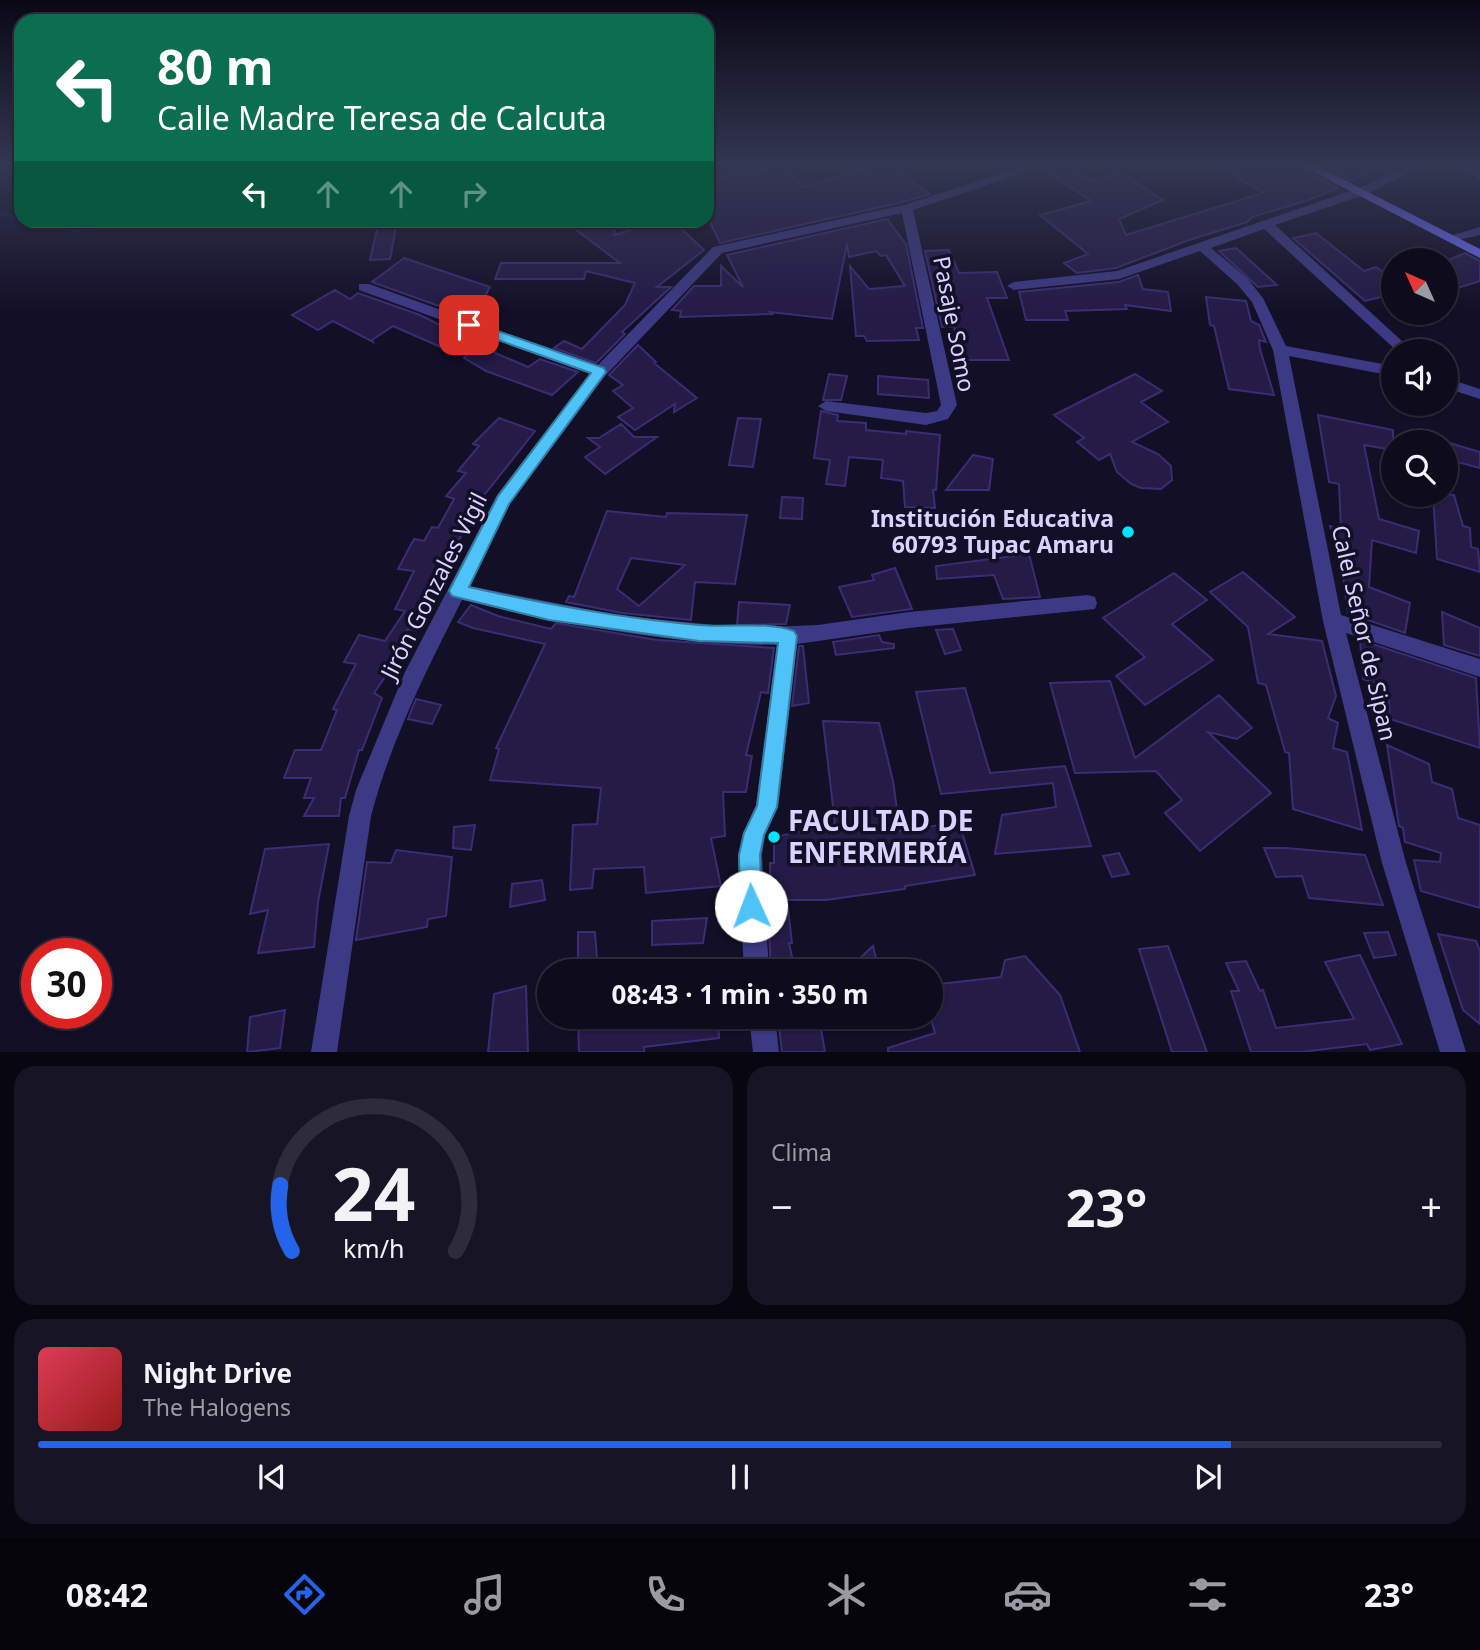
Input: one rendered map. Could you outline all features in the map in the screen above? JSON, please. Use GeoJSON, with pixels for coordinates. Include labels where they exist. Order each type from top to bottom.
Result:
{"type":"FeatureCollection","features":[{"type":"Feature","properties":{"kind":"street","name":"Jirón Gonzales Vigil"},"geometry":{"type":"LineString","coordinates":[[324,1052],[360,817],[367,790],[412,678],[503,500],[600,372],[718,250],[880,214]]}},
{"type":"Feature","properties":{"kind":"street","name":"Pasaje Somo"},"geometry":{"type":"LineString","coordinates":[[826,406],[926,419],[942,415],[949,405],[908,214]]}},
{"type":"Feature","properties":{"kind":"street"},"geometry":{"type":"LineString","coordinates":[[1014,286],[1119,275],[1295,214]]}},
{"type":"Feature","properties":{"kind":"street"},"geometry":{"type":"LineString","coordinates":[[1403,214],[1480,254]]}},
{"type":"Feature","properties":{"kind":"street"},"geometry":{"type":"LineString","coordinates":[[1266,224],[1393,339]]}},
{"type":"Feature","properties":{"kind":"street"},"geometry":{"type":"LineString","coordinates":[[1449,238],[1480,230]]}},
{"type":"Feature","properties":{"kind":"street","name":"Calel Señor de Sipan"},"geometry":{"type":"LineString","coordinates":[[1201,246],[1241,281],[1258,301],[1280,350],[1333,621],[1394,863],[1453,1052]]}},
{"type":"Feature","properties":{"kind":"street"},"geometry":{"type":"LineString","coordinates":[[364,287],[600,372]]}},
{"type":"Feature","properties":{"kind":"street"},"geometry":{"type":"LineString","coordinates":[[1280,350],[1381,369]]}},
{"type":"Feature","properties":{"kind":"street"},"geometry":{"type":"LineString","coordinates":[[1458,387],[1480,394]]}},
{"type":"Feature","properties":{"kind":"street"},"geometry":{"type":"LineString","coordinates":[[458,591],[549,612],[651,627],[699,633],[788,636],[909,620],[1088,603]]}},
{"type":"Feature","properties":{"kind":"street"},"geometry":{"type":"LineString","coordinates":[[1333,621],[1480,668]]}},
{"type":"Feature","properties":{"kind":"street"},"geometry":{"type":"LineString","coordinates":[[755,959],[750,855],[754,833],[766,807],[788,636]]}},
{"type":"Feature","properties":{"kind":"street"},"geometry":{"type":"LineString","coordinates":[[763,1029],[766,1052]]}},
{"type":"Feature","properties":{"kind":"building"},"geometry":{"type":"Polygon","coordinates":[[[714,214],[849,214],[720,243],[713,228],[714,214]]]}},
{"type":"Feature","properties":{"kind":"building"},"geometry":{"type":"Polygon","coordinates":[[[1130,214],[1119,219],[1126,235],[1194,214],[1262,214],[1247,222],[1189,240],[1116,268],[1077,273],[1064,263],[1088,254],[1040,215],[1130,214]]]}},
{"type":"Feature","properties":{"kind":"building"},"geometry":{"type":"Polygon","coordinates":[[[887,219],[906,244],[923,328],[916,328],[919,340],[867,341],[864,336],[856,336],[850,266],[869,289],[905,286],[886,255],[881,256],[876,251],[849,257],[847,244],[832,319],[770,312],[772,314],[680,317],[681,311],[672,310],[694,286],[721,286],[721,266],[743,287],[727,255],[887,219]]]}},
{"type":"Feature","properties":{"kind":"building"},"geometry":{"type":"Polygon","coordinates":[[[396,228],[390,259],[370,260],[377,229],[396,228]]]}},
{"type":"Feature","properties":{"kind":"building"},"geometry":{"type":"Polygon","coordinates":[[[574,228],[615,228],[614,235],[638,228],[680,228],[704,250],[657,287],[671,287],[622,332],[625,334],[596,363],[554,348],[564,341],[582,349],[625,305],[635,283],[586,271],[584,279],[495,279],[501,263],[620,263],[574,228]]]}},
{"type":"Feature","properties":{"kind":"building"},"geometry":{"type":"Polygon","coordinates":[[[1316,233],[1364,271],[1376,267],[1381,270],[1381,297],[1365,301],[1293,238],[1316,233]]]}},
{"type":"Feature","properties":{"kind":"building"},"geometry":{"type":"Polygon","coordinates":[[[1236,248],[1277,285],[1258,287],[1219,251],[1236,248]]]}},
{"type":"Feature","properties":{"kind":"building"},"geometry":{"type":"Polygon","coordinates":[[[949,250],[959,273],[997,272],[1007,298],[987,298],[1009,360],[962,360],[954,327],[942,327],[925,251],[949,250]]]}},
{"type":"Feature","properties":{"kind":"building"},"geometry":{"type":"Polygon","coordinates":[[[1465,253],[1480,261],[1480,281],[1458,288],[1458,256],[1465,253]]]}},
{"type":"Feature","properties":{"kind":"building"},"geometry":{"type":"Polygon","coordinates":[[[404,258],[490,287],[477,310],[436,305],[372,282],[404,258]]]}},
{"type":"Feature","properties":{"kind":"building"},"geometry":{"type":"Polygon","coordinates":[[[1138,275],[1143,289],[1168,292],[1171,311],[1125,305],[1127,309],[1065,311],[1068,320],[1026,320],[1019,292],[1119,282],[1138,275]]]}},
{"type":"Feature","properties":{"kind":"building"},"geometry":{"type":"Polygon","coordinates":[[[335,290],[350,299],[358,293],[420,315],[464,337],[452,352],[393,326],[372,340],[373,342],[333,321],[318,330],[292,315],[335,290]]]}},
{"type":"Feature","properties":{"kind":"building"},"geometry":{"type":"Polygon","coordinates":[[[1206,297],[1246,301],[1251,321],[1259,325],[1266,342],[1259,340],[1274,395],[1229,389],[1214,326],[1210,325],[1206,297]]]}},
{"type":"Feature","properties":{"kind":"building"},"geometry":{"type":"Polygon","coordinates":[[[638,345],[656,362],[654,363],[697,398],[674,412],[675,404],[635,430],[618,417],[633,408],[613,391],[623,385],[609,375],[638,345]]]}},
{"type":"Feature","properties":{"kind":"building"},"geometry":{"type":"Polygon","coordinates":[[[479,346],[528,367],[540,359],[578,372],[552,395],[486,371],[464,358],[479,346]]]}},
{"type":"Feature","properties":{"kind":"building"},"geometry":{"type":"Polygon","coordinates":[[[829,374],[847,376],[841,400],[823,400],[829,374]]]}},
{"type":"Feature","properties":{"kind":"building"},"geometry":{"type":"Polygon","coordinates":[[[1135,374],[1162,391],[1141,402],[1168,422],[1132,442],[1158,454],[1171,466],[1172,480],[1161,489],[1141,488],[1131,484],[1117,472],[1110,454],[1099,460],[1077,442],[1084,438],[1054,415],[1135,374]]]}},
{"type":"Feature","properties":{"kind":"building"},"geometry":{"type":"Polygon","coordinates":[[[878,376],[928,380],[929,398],[878,394],[878,376]]]}},
{"type":"Feature","properties":{"kind":"building"},"geometry":{"type":"Polygon","coordinates":[[[821,411],[838,415],[837,421],[866,423],[866,430],[940,435],[936,490],[933,490],[935,508],[905,507],[903,481],[881,478],[883,460],[849,457],[845,486],[826,484],[830,460],[814,458],[821,411]]]}},
{"type":"Feature","properties":{"kind":"building"},"geometry":{"type":"Polygon","coordinates":[[[1318,415],[1393,430],[1381,430],[1381,448],[1364,445],[1379,519],[1419,531],[1416,553],[1372,540],[1369,587],[1410,603],[1405,633],[1348,613],[1340,556],[1337,556],[1330,526],[1341,529],[1339,484],[1329,482],[1318,415]]]}},
{"type":"Feature","properties":{"kind":"building"},"geometry":{"type":"Polygon","coordinates":[[[499,418],[535,431],[474,508],[477,509],[444,565],[416,631],[408,629],[387,674],[374,693],[382,698],[362,750],[359,750],[345,798],[341,798],[339,816],[304,816],[314,798],[304,798],[311,778],[284,778],[295,750],[321,750],[337,710],[333,709],[356,664],[344,662],[359,635],[385,641],[405,611],[395,609],[414,571],[398,569],[414,539],[424,541],[432,527],[438,528],[454,499],[446,496],[466,473],[458,471],[479,446],[473,444],[499,418]]]}},
{"type":"Feature","properties":{"kind":"building"},"geometry":{"type":"Polygon","coordinates":[[[738,418],[761,419],[753,467],[729,465],[738,418]]]}},
{"type":"Feature","properties":{"kind":"building"},"geometry":{"type":"Polygon","coordinates":[[[621,424],[634,437],[657,437],[605,474],[585,457],[600,447],[588,438],[599,438],[621,424]]]}},
{"type":"Feature","properties":{"kind":"building"},"geometry":{"type":"Polygon","coordinates":[[[1458,446],[1480,452],[1480,468],[1458,462],[1458,446]]]}},
{"type":"Feature","properties":{"kind":"building"},"geometry":{"type":"Polygon","coordinates":[[[973,455],[993,459],[989,490],[946,490],[973,455]]]}},
{"type":"Feature","properties":{"kind":"building"},"geometry":{"type":"Polygon","coordinates":[[[782,497],[803,498],[802,519],[780,518],[782,497]]]}},
{"type":"Feature","properties":{"kind":"building"},"geometry":{"type":"Polygon","coordinates":[[[1434,507],[1457,507],[1463,526],[1470,528],[1471,547],[1478,549],[1480,572],[1437,559],[1434,507]]]}},
{"type":"Feature","properties":{"kind":"building"},"geometry":{"type":"Polygon","coordinates":[[[607,511],[666,517],[667,513],[747,515],[735,584],[695,582],[691,620],[622,613],[566,602],[569,596],[574,597],[607,511]],[[631,558],[617,589],[639,606],[685,565],[631,558]]]}},
{"type":"Feature","properties":{"kind":"building"},"geometry":{"type":"Polygon","coordinates":[[[1029,554],[1040,597],[1003,599],[994,575],[937,579],[936,566],[1029,554]]]}},
{"type":"Feature","properties":{"kind":"building"},"geometry":{"type":"Polygon","coordinates":[[[895,568],[912,609],[852,617],[839,587],[874,580],[872,575],[895,568]]]}},
{"type":"Feature","properties":{"kind":"building"},"geometry":{"type":"Polygon","coordinates":[[[1243,572],[1295,617],[1268,634],[1322,641],[1336,696],[1328,718],[1338,723],[1333,748],[1347,752],[1362,830],[1293,809],[1289,753],[1285,752],[1266,685],[1258,683],[1248,627],[1210,592],[1243,572]]]}},
{"type":"Feature","properties":{"kind":"building"},"geometry":{"type":"Polygon","coordinates":[[[1174,573],[1207,600],[1172,624],[1213,660],[1145,705],[1116,676],[1145,657],[1103,618],[1174,573]]]}},
{"type":"Feature","properties":{"kind":"building"},"geometry":{"type":"Polygon","coordinates":[[[739,602],[790,605],[786,624],[737,625],[739,602]]]}},
{"type":"Feature","properties":{"kind":"building"},"geometry":{"type":"Polygon","coordinates":[[[471,605],[498,616],[551,629],[556,623],[657,640],[774,648],[768,693],[761,692],[746,755],[752,756],[746,792],[723,792],[725,836],[711,838],[721,886],[646,893],[644,867],[594,869],[592,888],[570,890],[573,825],[597,824],[601,788],[490,780],[499,749],[496,748],[545,644],[473,628],[458,622],[471,605]]]}},
{"type":"Feature","properties":{"kind":"building"},"geometry":{"type":"Polygon","coordinates":[[[1442,612],[1480,628],[1480,656],[1444,645],[1442,612]]]}},
{"type":"Feature","properties":{"kind":"building"},"geometry":{"type":"Polygon","coordinates":[[[953,629],[961,650],[945,654],[936,630],[953,629]]]}},
{"type":"Feature","properties":{"kind":"building"},"geometry":{"type":"Polygon","coordinates":[[[879,635],[882,642],[894,644],[894,648],[836,655],[833,642],[879,635]]]}},
{"type":"Feature","properties":{"kind":"building"},"geometry":{"type":"Polygon","coordinates":[[[1360,640],[1476,678],[1480,748],[1390,719],[1388,688],[1363,679],[1360,640]]]}},
{"type":"Feature","properties":{"kind":"building"},"geometry":{"type":"Polygon","coordinates":[[[799,646],[803,646],[809,703],[792,706],[799,646]]]}},
{"type":"Feature","properties":{"kind":"building"},"geometry":{"type":"Polygon","coordinates":[[[1110,681],[1135,758],[1219,695],[1252,728],[1237,739],[1208,732],[1271,793],[1200,851],[1165,813],[1182,800],[1156,771],[1075,773],[1050,683],[1110,681]]]}},
{"type":"Feature","properties":{"kind":"building"},"geometry":{"type":"Polygon","coordinates":[[[965,688],[990,773],[1065,766],[1091,846],[995,854],[1002,815],[1056,807],[1053,783],[941,794],[916,692],[965,688]]]}},
{"type":"Feature","properties":{"kind":"building"},"geometry":{"type":"Polygon","coordinates":[[[416,699],[441,705],[432,724],[408,719],[416,699]]]}},
{"type":"Feature","properties":{"kind":"building"},"geometry":{"type":"Polygon","coordinates":[[[823,721],[879,723],[893,781],[900,831],[959,822],[975,875],[905,886],[905,889],[826,900],[787,900],[792,959],[770,959],[768,910],[771,910],[770,863],[774,863],[774,837],[835,824],[823,721]]]}},
{"type":"Feature","properties":{"kind":"building"},"geometry":{"type":"Polygon","coordinates":[[[1387,745],[1429,764],[1432,782],[1452,789],[1458,818],[1480,825],[1480,908],[1421,891],[1414,860],[1440,862],[1441,853],[1405,842],[1403,828],[1399,826],[1387,745]]]}},
{"type":"Feature","properties":{"kind":"building"},"geometry":{"type":"Polygon","coordinates":[[[475,825],[471,850],[453,848],[454,827],[475,825]]]}},
{"type":"Feature","properties":{"kind":"building"},"geometry":{"type":"Polygon","coordinates":[[[329,844],[318,902],[314,947],[258,953],[268,910],[250,914],[265,849],[329,844]]]}},
{"type":"Feature","properties":{"kind":"building"},"geometry":{"type":"Polygon","coordinates":[[[1264,848],[1365,855],[1383,905],[1309,898],[1302,876],[1276,877],[1264,848]]]}},
{"type":"Feature","properties":{"kind":"building"},"geometry":{"type":"Polygon","coordinates":[[[396,850],[452,857],[446,916],[428,919],[427,927],[356,940],[367,862],[391,863],[396,850]]]}},
{"type":"Feature","properties":{"kind":"building"},"geometry":{"type":"Polygon","coordinates":[[[1119,853],[1129,874],[1112,877],[1103,856],[1119,853]]]}},
{"type":"Feature","properties":{"kind":"building"},"geometry":{"type":"Polygon","coordinates":[[[542,880],[545,900],[510,907],[512,884],[542,880]]]}},
{"type":"Feature","properties":{"kind":"building"},"geometry":{"type":"Polygon","coordinates":[[[707,918],[703,943],[652,945],[652,921],[707,918]]]}},
{"type":"Feature","properties":{"kind":"building"},"geometry":{"type":"Polygon","coordinates":[[[578,932],[595,932],[597,959],[578,959],[578,932]]]}},
{"type":"Feature","properties":{"kind":"building"},"geometry":{"type":"Polygon","coordinates":[[[1388,932],[1396,955],[1374,958],[1364,933],[1388,932]]]}},
{"type":"Feature","properties":{"kind":"building"},"geometry":{"type":"Polygon","coordinates":[[[1438,934],[1476,941],[1480,951],[1480,1024],[1463,1010],[1438,934]]]}},
{"type":"Feature","properties":{"kind":"building"},"geometry":{"type":"Polygon","coordinates":[[[873,946],[876,959],[859,959],[873,946]]]}},
{"type":"Feature","properties":{"kind":"building"},"geometry":{"type":"Polygon","coordinates":[[[1168,946],[1207,1052],[1172,1052],[1139,949],[1168,946]]]}},
{"type":"Feature","properties":{"kind":"building"},"geometry":{"type":"Polygon","coordinates":[[[1360,955],[1402,1044],[1370,1050],[1367,1044],[1301,1052],[1251,1052],[1231,991],[1239,991],[1226,963],[1246,961],[1260,991],[1263,990],[1276,1028],[1354,1019],[1325,962],[1360,955]]]}},
{"type":"Feature","properties":{"kind":"building"},"geometry":{"type":"Polygon","coordinates":[[[1025,956],[1060,995],[1080,1052],[888,1052],[888,1048],[935,1033],[934,1029],[943,1029],[943,984],[1001,977],[1005,960],[1025,956]]]}},
{"type":"Feature","properties":{"kind":"building"},"geometry":{"type":"Polygon","coordinates":[[[526,986],[528,1052],[488,1052],[494,994],[526,986]]]}},
{"type":"Feature","properties":{"kind":"building"},"geometry":{"type":"Polygon","coordinates":[[[285,1010],[280,1048],[247,1052],[250,1017],[285,1010]]]}},
{"type":"Feature","properties":{"kind":"building"},"geometry":{"type":"Polygon","coordinates":[[[578,1029],[719,1029],[719,1038],[644,1047],[644,1052],[579,1052],[578,1029]]]}},
{"type":"Feature","properties":{"kind":"building"},"geometry":{"type":"Polygon","coordinates":[[[779,1029],[821,1029],[825,1052],[782,1052],[779,1029]]]}},
{"type":"Feature","properties":{"kind":"waterway"},"geometry":{"type":"LineString","coordinates":[[1,214],[14,216]]}},
{"type":"Feature","properties":{"kind":"waterway"},"geometry":{"type":"LineString","coordinates":[[60,228],[97,228]]}},
{"type":"Feature","properties":{"kind":"place","name":"Institución Educativa 60793 Tupac Amaru"},"geometry":{"type":"Point","coordinates":[1128,532]}},
{"type":"Feature","properties":{"kind":"place","name":"FACULTAD DE ENFERMERÍA"},"geometry":{"type":"Point","coordinates":[774,837]}},
{"type":"Feature","properties":{"kind":"route"},"geometry":{"type":"LineString","coordinates":[[469,325],[600,372],[503,500],[458,591],[549,612],[659,628],[699,633],[788,636],[766,807],[754,833],[750,855],[751,906]]}}]}
